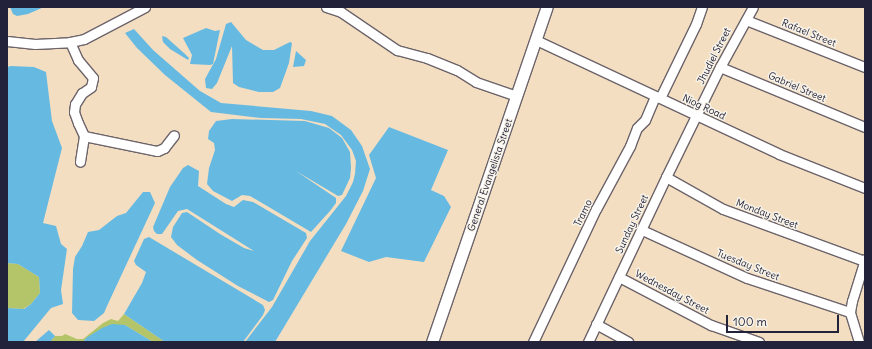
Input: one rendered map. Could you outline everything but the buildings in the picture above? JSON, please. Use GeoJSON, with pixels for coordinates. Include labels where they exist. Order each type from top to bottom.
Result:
{"type":"FeatureCollection","features":[{"type":"Feature","properties":{"kind":"main road","name":"General Evangelista Street"},"geometry":{"type":"LineString","coordinates":[[432,342],[547,7]]}},
{"type":"Feature","properties":{"kind":"street"},"geometry":{"type":"LineString","coordinates":[[7,41],[35,44],[70,42],[95,34],[145,7]]}},
{"type":"Feature","properties":{"kind":"street"},"geometry":{"type":"LineString","coordinates":[[326,7],[341,12],[397,50],[427,58],[457,70],[476,82],[517,96]]}},
{"type":"Feature","properties":{"kind":"street","name":"Tramo"},"geometry":{"type":"LineString","coordinates":[[533,342],[596,209],[630,146],[637,128],[645,120],[658,97],[696,24],[702,7]]}},
{"type":"Feature","properties":{"kind":"street","name":"Jhudiel Street"},"geometry":{"type":"LineString","coordinates":[[697,116],[720,67],[753,7]]}},
{"type":"Feature","properties":{"kind":"street","name":"Rafael Street"},"geometry":{"type":"LineString","coordinates":[[746,20],[865,67]]}},
{"type":"Feature","properties":{"kind":"street","name":"Niog Road"},"geometry":{"type":"LineString","coordinates":[[536,40],[779,154],[865,188]]}},
{"type":"Feature","properties":{"kind":"street"},"geometry":{"type":"LineString","coordinates":[[70,42],[78,60],[93,78],[91,87],[82,93],[75,104],[76,117],[84,136],[80,162]]}},
{"type":"Feature","properties":{"kind":"street","name":"Gabriel Street"},"geometry":{"type":"LineString","coordinates":[[720,67],[865,127]]}},
{"type":"Feature","properties":{"kind":"street","name":"Sunday Street"},"geometry":{"type":"LineString","coordinates":[[588,342],[666,177],[697,116]]}},
{"type":"Feature","properties":{"kind":"street"},"geometry":{"type":"LineString","coordinates":[[84,136],[157,151],[164,148],[174,135]]}},
{"type":"Feature","properties":{"kind":"street","name":"Monday Street"},"geometry":{"type":"LineString","coordinates":[[666,177],[723,209],[865,260]]}},
{"type":"Feature","properties":{"kind":"street","name":"Tuesday Street"},"geometry":{"type":"LineString","coordinates":[[642,230],[747,278],[850,312]]}},
{"type":"Feature","properties":{"kind":"street"},"geometry":{"type":"LineString","coordinates":[[859,342],[850,312],[865,260]]}},
{"type":"Feature","properties":{"kind":"street","name":"Wednesday Street"},"geometry":{"type":"LineString","coordinates":[[620,277],[711,325],[759,342]]}},
{"type":"Feature","properties":{"kind":"street"},"geometry":{"type":"LineString","coordinates":[[596,324],[628,342]]}},
{"type":"Feature","properties":{"kind":"green space"},"geometry":{"type":"Polygon","coordinates":[[[7,263],[18,264],[39,277],[40,293],[31,304],[23,309],[7,308],[7,263]]]}},
{"type":"Feature","properties":{"kind":"green space"},"geometry":{"type":"Polygon","coordinates":[[[124,314],[165,342],[153,342],[125,325],[86,338],[83,342],[50,342],[55,336],[62,336],[65,334],[77,339],[83,339],[103,323],[111,319],[118,321],[124,314]]]}},
{"type":"Feature","properties":{"kind":"water"},"geometry":{"type":"Polygon","coordinates":[[[10,7],[44,7],[28,14],[17,16],[13,14],[10,7]]]}},
{"type":"Feature","properties":{"kind":"water"},"geometry":{"type":"Polygon","coordinates":[[[231,22],[246,40],[263,50],[274,50],[290,42],[292,43],[289,63],[280,88],[273,92],[259,92],[239,87],[233,83],[232,46],[217,83],[212,89],[206,88],[205,79],[216,59],[226,24],[231,22]]]}},
{"type":"Feature","properties":{"kind":"water"},"geometry":{"type":"Polygon","coordinates":[[[206,28],[215,31],[220,30],[213,64],[190,64],[192,55],[183,38],[206,28]]]}},
{"type":"Feature","properties":{"kind":"water"},"geometry":{"type":"Polygon","coordinates":[[[134,29],[153,50],[200,91],[221,103],[311,111],[332,116],[351,130],[362,146],[370,169],[363,191],[346,224],[275,342],[245,342],[272,307],[310,241],[346,196],[355,174],[356,161],[352,150],[341,135],[325,124],[301,119],[261,118],[211,112],[165,75],[137,48],[125,33],[134,29]]]}},
{"type":"Feature","properties":{"kind":"water"},"geometry":{"type":"Polygon","coordinates":[[[162,36],[166,37],[185,54],[189,58],[188,60],[170,49],[163,42],[162,36]]]}},
{"type":"Feature","properties":{"kind":"water"},"geometry":{"type":"Polygon","coordinates":[[[296,51],[306,60],[304,66],[293,67],[296,51]]]}},
{"type":"Feature","properties":{"kind":"water"},"geometry":{"type":"Polygon","coordinates":[[[7,67],[34,67],[46,72],[52,121],[62,148],[43,223],[56,226],[61,244],[67,249],[61,290],[63,304],[51,308],[23,342],[7,342],[7,308],[24,309],[31,304],[40,293],[39,277],[18,264],[7,263],[7,67]]]}},
{"type":"Feature","properties":{"kind":"water"},"geometry":{"type":"Polygon","coordinates":[[[232,119],[305,121],[329,128],[342,138],[350,152],[351,168],[350,178],[342,195],[338,196],[296,171],[336,198],[336,203],[311,232],[250,196],[242,195],[232,201],[213,191],[207,184],[209,168],[215,150],[214,143],[208,139],[209,131],[216,121],[232,119]]]}},
{"type":"Feature","properties":{"kind":"water"},"geometry":{"type":"Polygon","coordinates":[[[389,127],[448,150],[431,190],[444,196],[451,207],[424,262],[386,257],[369,262],[341,251],[376,178],[369,155],[389,127]]]}},
{"type":"Feature","properties":{"kind":"water"},"geometry":{"type":"Polygon","coordinates":[[[188,165],[199,171],[198,186],[226,204],[234,207],[243,200],[253,202],[306,233],[307,238],[292,261],[273,300],[269,302],[238,286],[197,260],[177,245],[171,237],[173,227],[182,213],[187,212],[244,248],[254,251],[187,209],[178,211],[162,234],[157,234],[154,231],[153,227],[170,187],[183,168],[188,165]]]}},
{"type":"Feature","properties":{"kind":"water"},"geometry":{"type":"Polygon","coordinates":[[[143,192],[150,192],[155,203],[104,313],[94,321],[78,320],[72,313],[73,269],[75,257],[88,232],[99,230],[117,216],[126,213],[143,192]]]}},
{"type":"Feature","properties":{"kind":"water"},"geometry":{"type":"Polygon","coordinates":[[[149,237],[263,305],[265,310],[263,315],[243,342],[165,342],[124,314],[142,283],[146,272],[136,265],[134,261],[144,239],[149,237]]]}},
{"type":"Feature","properties":{"kind":"water"},"geometry":{"type":"Polygon","coordinates":[[[112,324],[125,325],[153,342],[83,342],[86,338],[102,328],[112,324]]]}},
{"type":"Feature","properties":{"kind":"water"},"geometry":{"type":"Polygon","coordinates":[[[49,330],[55,336],[50,342],[35,342],[49,330]]]}}]}
